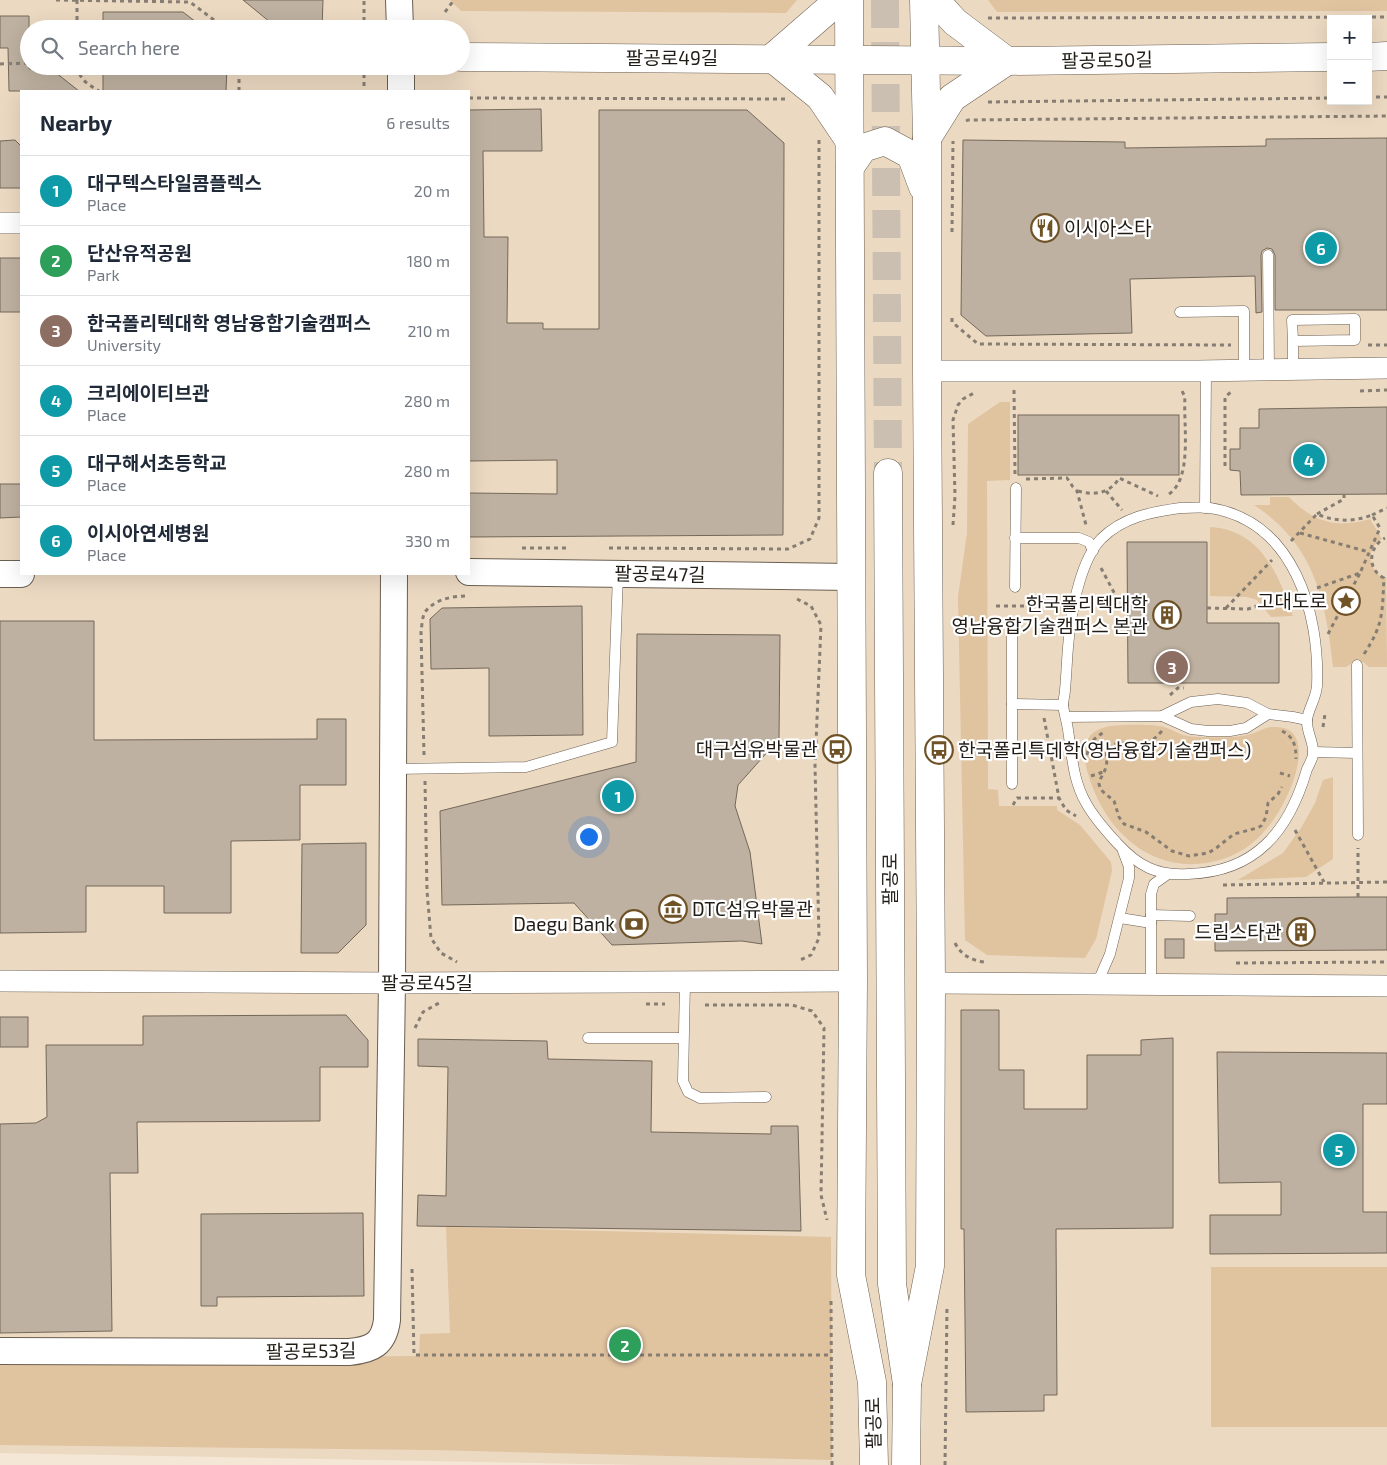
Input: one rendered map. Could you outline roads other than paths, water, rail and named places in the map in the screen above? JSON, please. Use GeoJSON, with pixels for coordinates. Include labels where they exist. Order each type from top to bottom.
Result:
{"type":"FeatureCollection","features":[{"type":"Feature","properties":{"kind":"main road"},"geometry":{"type":"LineString","coordinates":[[839,0],[772,58],[820,97],[850,154]]}},
{"type":"Feature","properties":{"kind":"main road"},"geometry":{"type":"LineString","coordinates":[[849,0],[853,982],[851,1275],[872,1382]]}},
{"type":"Feature","properties":{"kind":"main road"},"geometry":{"type":"LineString","coordinates":[[924,0],[924,60],[940,135]]}},
{"type":"Feature","properties":{"kind":"main road"},"geometry":{"type":"LineString","coordinates":[[907,1384],[930,1266],[931,983],[926,371],[927,195],[940,135],[952,98],[1007,61],[955,22],[935,0]]}},
{"type":"Feature","properties":{"kind":"main road"},"geometry":{"type":"LineString","coordinates":[[1372,56],[1387,56]]}},
{"type":"Feature","properties":{"kind":"main road","name":"팔공로49길"},"geometry":{"type":"LineString","coordinates":[[470,57],[883,59]]}},
{"type":"Feature","properties":{"kind":"main road","name":"팔공로50길"},"geometry":{"type":"LineString","coordinates":[[883,59],[1007,61],[1327,57]]}},
{"type":"Feature","properties":{"kind":"main road"},"geometry":{"type":"LineString","coordinates":[[850,154],[885,141],[911,156],[927,195]]}},
{"type":"Feature","properties":{"kind":"main road","name":"팔공로"},"geometry":{"type":"LineString","coordinates":[[888,473],[892,1284]]}},
{"type":"Feature","properties":{"kind":"main road"},"geometry":{"type":"LineString","coordinates":[[892,1284],[907,1384]]}},
{"type":"Feature","properties":{"kind":"main road"},"geometry":{"type":"LineString","coordinates":[[872,1382],[892,1284]]}},
{"type":"Feature","properties":{"kind":"main road","name":"팔공로"},"geometry":{"type":"LineString","coordinates":[[872,1382],[874,1465]]}},
{"type":"Feature","properties":{"kind":"main road","name":"팔공로"},"geometry":{"type":"LineString","coordinates":[[906,1465],[907,1384]]}},
{"type":"Feature","properties":{"kind":"street"},"geometry":{"type":"LineString","coordinates":[[399,0],[400,20]]}},
{"type":"Feature","properties":{"kind":"street"},"geometry":{"type":"LineString","coordinates":[[401,75],[401,90]]}},
{"type":"Feature","properties":{"kind":"street"},"geometry":{"type":"LineString","coordinates":[[0,223],[20,223]]}},
{"type":"Feature","properties":{"kind":"street"},"geometry":{"type":"LineString","coordinates":[[926,371],[1387,368]]}},
{"type":"Feature","properties":{"kind":"street"},"geometry":{"type":"LineString","coordinates":[[0,574],[20,574]]}},
{"type":"Feature","properties":{"kind":"street","name":"팔공로47길"},"geometry":{"type":"LineString","coordinates":[[473,584],[618,574],[851,577]]}},
{"type":"Feature","properties":{"kind":"street","name":"팔공로53길"},"geometry":{"type":"LineString","coordinates":[[0,1351],[349,1352],[364,1351],[376,1344],[386,1333],[392,983],[394,575]]}},
{"type":"Feature","properties":{"kind":"street","name":"팔공로45길"},"geometry":{"type":"LineString","coordinates":[[0,981],[392,983],[853,982]]}},
{"type":"Feature","properties":{"kind":"street"},"geometry":{"type":"LineString","coordinates":[[931,983],[1387,986]]}},
{"type":"Feature","properties":{"kind":"lane"},"geometry":{"type":"LineString","coordinates":[[1268,255],[1268,370]]}},
{"type":"Feature","properties":{"kind":"lane"},"geometry":{"type":"LineString","coordinates":[[1180,312],[1244,312],[1244,370]]}},
{"type":"Feature","properties":{"kind":"lane"},"geometry":{"type":"LineString","coordinates":[[1293,340],[1355,340],[1355,319],[1292,320],[1293,369]]}},
{"type":"Feature","properties":{"kind":"lane"},"geometry":{"type":"LineString","coordinates":[[1205,508],[1206,370]]}},
{"type":"Feature","properties":{"kind":"lane"},"geometry":{"type":"LineString","coordinates":[[1015,484],[1015,587]]}},
{"type":"Feature","properties":{"kind":"lane"},"geometry":{"type":"LineString","coordinates":[[1205,508],[1234,514],[1255,525],[1277,544],[1293,567],[1300,582],[1310,614],[1317,659],[1316,694],[1307,720],[1313,752],[1300,794],[1292,809],[1276,835],[1259,851],[1236,865],[1220,870],[1196,874],[1168,874],[1142,866],[1121,848],[1087,806],[1080,792],[1072,758],[1064,705],[1071,620],[1080,585],[1093,551],[1098,542],[1110,531],[1134,518],[1163,511],[1205,508]]}},
{"type":"Feature","properties":{"kind":"lane"},"geometry":{"type":"LineString","coordinates":[[1015,538],[1080,538],[1089,542],[1093,551]]}},
{"type":"Feature","properties":{"kind":"lane"},"geometry":{"type":"LineString","coordinates":[[393,769],[526,767],[612,742],[618,574]]}},
{"type":"Feature","properties":{"kind":"lane"},"geometry":{"type":"LineString","coordinates":[[1012,630],[1012,784]]}},
{"type":"Feature","properties":{"kind":"lane"},"geometry":{"type":"LineString","coordinates":[[1357,665],[1358,835]]}},
{"type":"Feature","properties":{"kind":"lane"},"geometry":{"type":"LineString","coordinates":[[1066,718],[1162,716],[1191,702],[1218,699],[1247,703],[1268,714],[1307,720]]}},
{"type":"Feature","properties":{"kind":"lane"},"geometry":{"type":"LineString","coordinates":[[1012,704],[1064,705]]}},
{"type":"Feature","properties":{"kind":"lane"},"geometry":{"type":"LineString","coordinates":[[1162,716],[1191,729],[1230,731],[1246,728],[1268,714]]}},
{"type":"Feature","properties":{"kind":"lane"},"geometry":{"type":"LineString","coordinates":[[1313,752],[1357,752]]}},
{"type":"Feature","properties":{"kind":"lane"},"geometry":{"type":"LineString","coordinates":[[1097,984],[1109,959],[1129,874],[1128,864],[1121,848]]}},
{"type":"Feature","properties":{"kind":"lane"},"geometry":{"type":"LineString","coordinates":[[1152,984],[1151,894],[1158,880],[1168,874]]}},
{"type":"Feature","properties":{"kind":"lane"},"geometry":{"type":"LineString","coordinates":[[1120,918],[1151,919],[1190,916]]}},
{"type":"Feature","properties":{"kind":"lane"},"geometry":{"type":"LineString","coordinates":[[685,982],[684,1081],[688,1092],[700,1098],[766,1097]]}},
{"type":"Feature","properties":{"kind":"lane"},"geometry":{"type":"LineString","coordinates":[[588,1038],[684,1038]]}},
{"type":"Feature","properties":{"kind":"tunnel"},"geometry":{"type":"LineString","coordinates":[[885,0],[888,473]]}},
{"type":"Feature","properties":{"kind":"place","name":"이시아스타"},"geometry":{"type":"Point","coordinates":[1045,228]}},
{"type":"Feature","properties":{"kind":"place","name":"이시아연세병원"},"geometry":{"type":"Point","coordinates":[1321,248]}},
{"type":"Feature","properties":{"kind":"place","name":"크리에이티브관"},"geometry":{"type":"Point","coordinates":[1309,460]}},
{"type":"Feature","properties":{"kind":"place","name":"고대도로"},"geometry":{"type":"Point","coordinates":[1346,601]}},
{"type":"Feature","properties":{"kind":"place","name":"한국폴리텍대학 영남융합기술캠퍼스 본관"},"geometry":{"type":"Point","coordinates":[1167,615]}},
{"type":"Feature","properties":{"kind":"place","name":"한국폴리텍대학 영남융합기술캠퍼스"},"geometry":{"type":"Point","coordinates":[1172,667]}},
{"type":"Feature","properties":{"kind":"place","name":"대구섬유박물관"},"geometry":{"type":"Point","coordinates":[837,749]}},
{"type":"Feature","properties":{"kind":"place","name":"한국폴리특데학(영남융합기술캠퍼스)"},"geometry":{"type":"Point","coordinates":[939,750]}},
{"type":"Feature","properties":{"kind":"place","name":"대구텍스타일콤플렉스"},"geometry":{"type":"Point","coordinates":[618,796]}},
{"type":"Feature","properties":{"kind":"place","name":"DTC섬유박물관"},"geometry":{"type":"Point","coordinates":[673,909]}},
{"type":"Feature","properties":{"kind":"place","name":"Daegu Bank"},"geometry":{"type":"Point","coordinates":[634,924]}},
{"type":"Feature","properties":{"kind":"place","name":"드림스타관"},"geometry":{"type":"Point","coordinates":[1301,932]}},
{"type":"Feature","properties":{"kind":"place","name":"대구해서초등학교"},"geometry":{"type":"Point","coordinates":[1339,1150]}},
{"type":"Feature","properties":{"kind":"place","name":"단산유적공원"},"geometry":{"type":"Point","coordinates":[625,1345]}}]}
